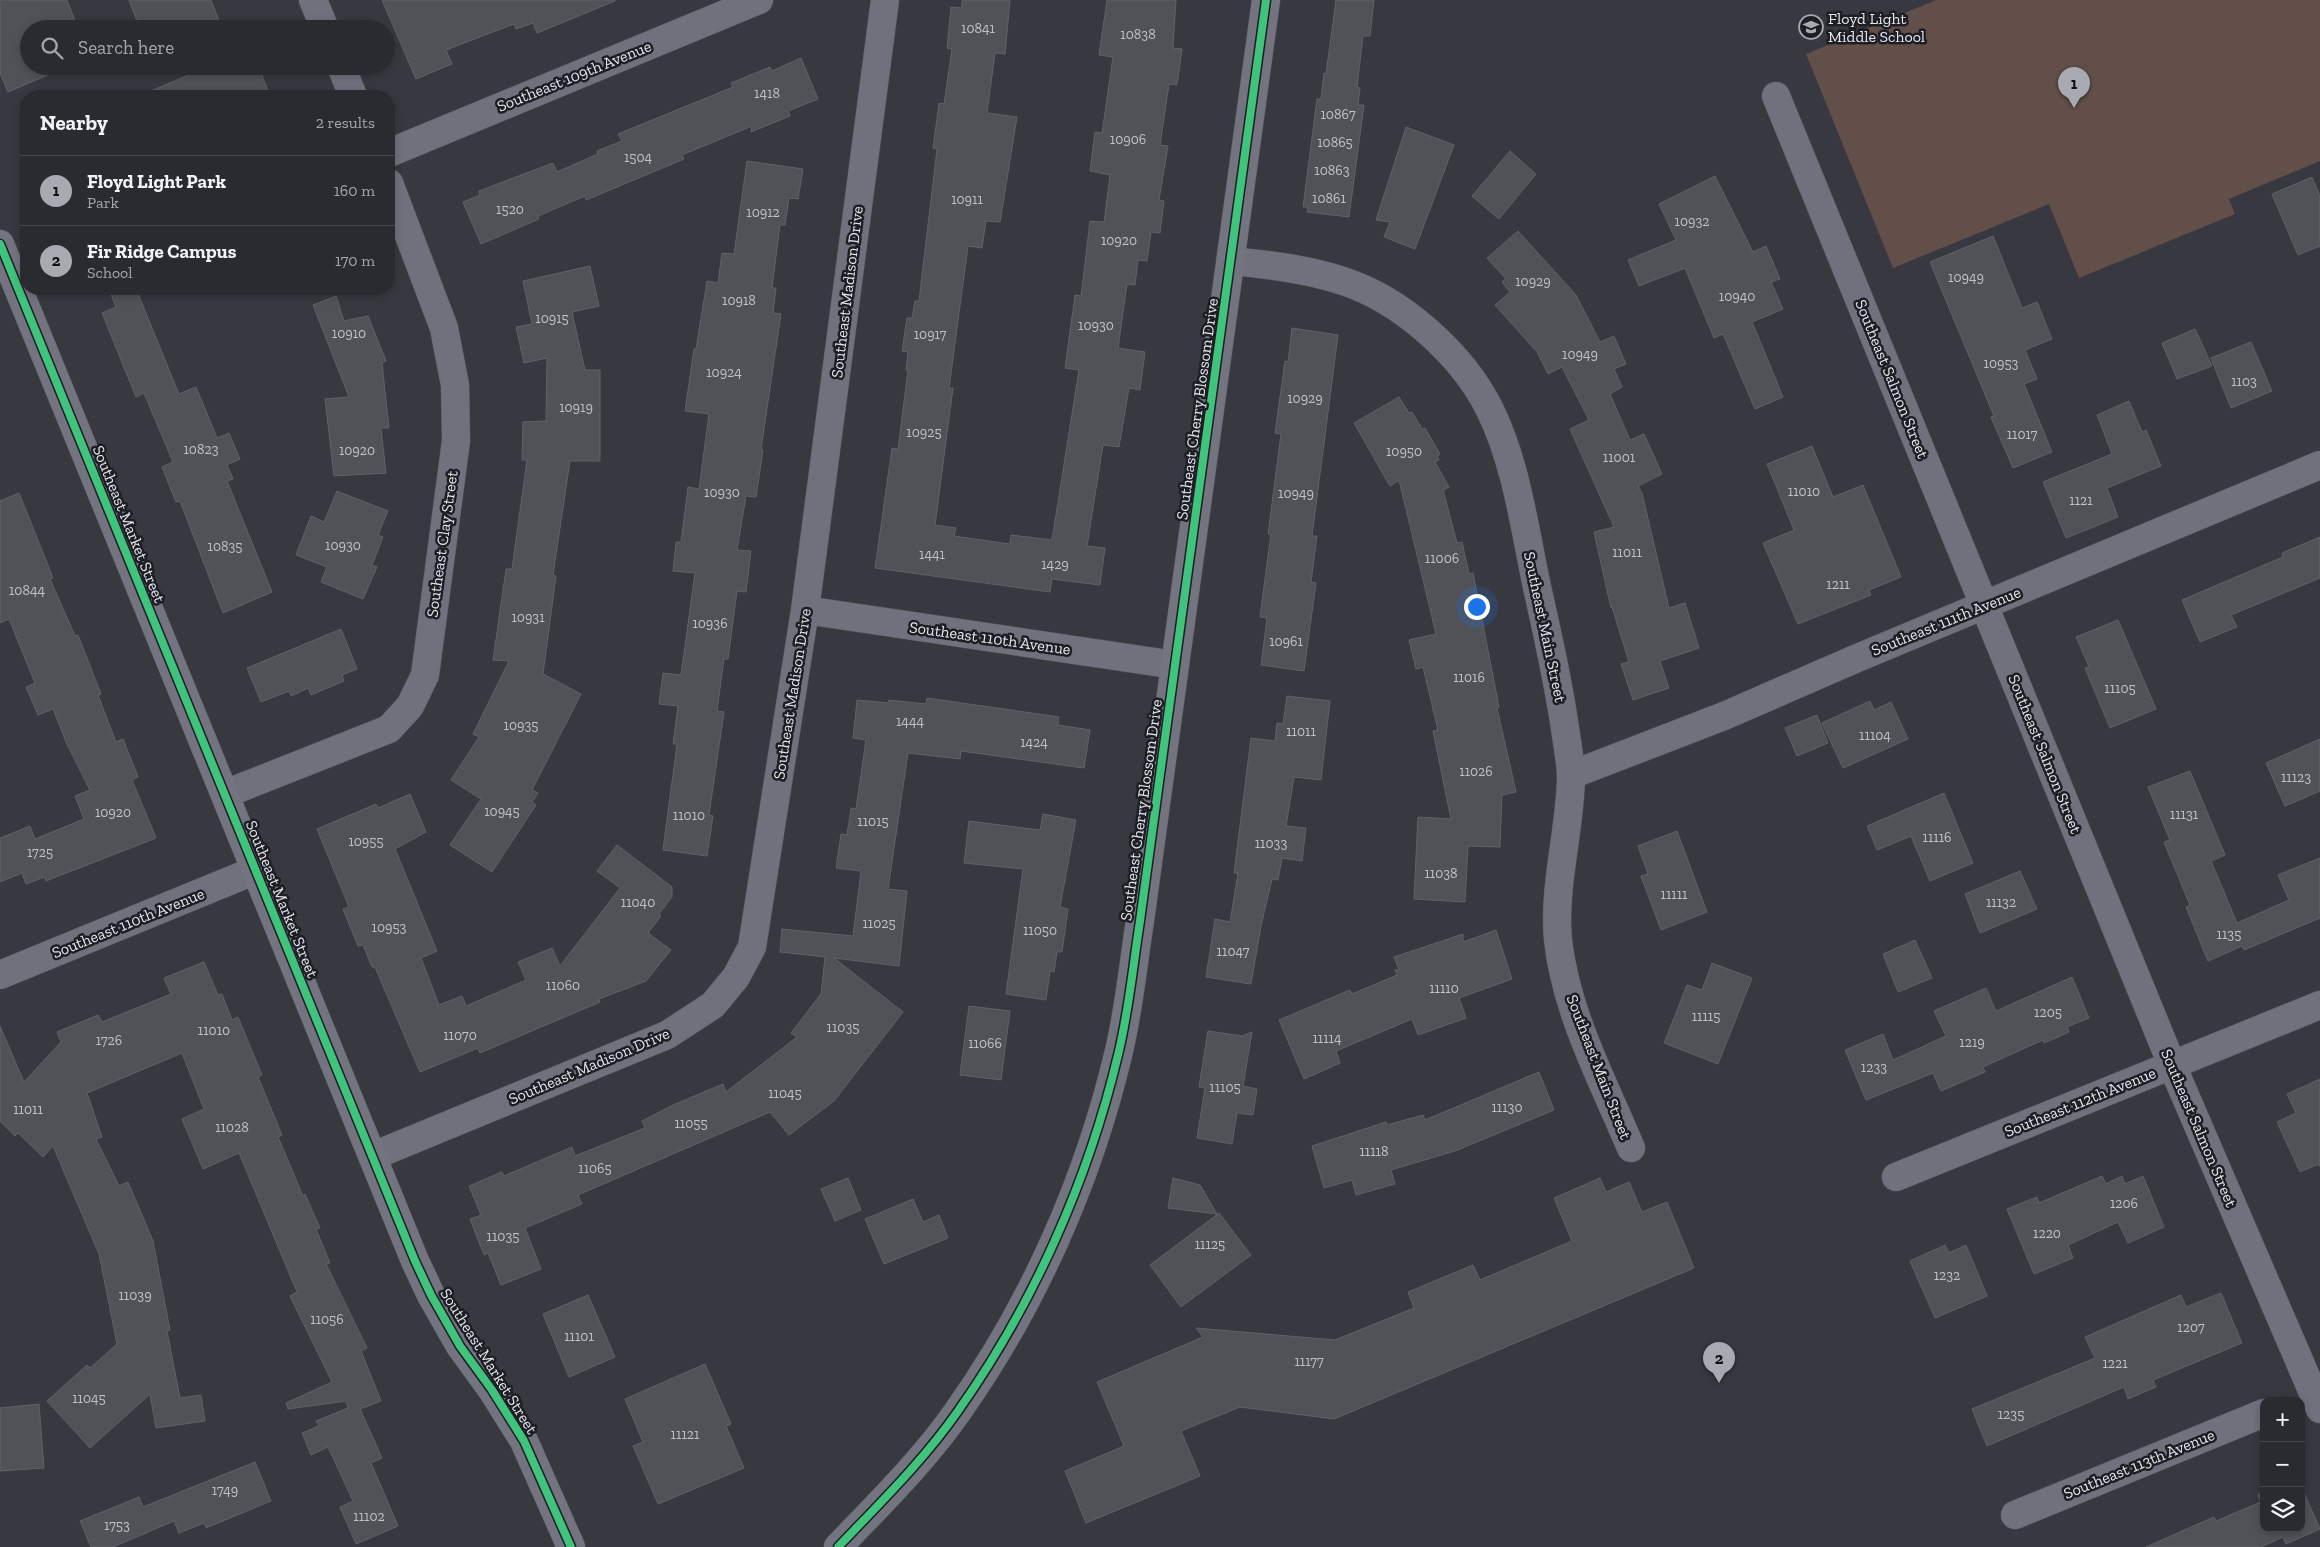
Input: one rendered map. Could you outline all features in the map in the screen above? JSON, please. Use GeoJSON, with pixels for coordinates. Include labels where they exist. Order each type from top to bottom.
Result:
{"type":"FeatureCollection","features":[{"type":"Feature","properties":{"kind":"main road","name":"Southeast Cherry Blossom Drive"},"geometry":{"type":"LineString","coordinates":[[838,1547],[929,1448],[970,1393],[1031,1290],[1058,1234],[1099,1127],[1119,1053],[1137,938],[1232,261],[1266,0]]}},
{"type":"Feature","properties":{"kind":"main road","name":"Southeast Market Street"},"geometry":{"type":"LineString","coordinates":[[0,244],[20,293]]}},
{"type":"Feature","properties":{"kind":"main road","name":"Southeast Market Street"},"geometry":{"type":"LineString","coordinates":[[21,295],[431,1295],[460,1346],[492,1390],[524,1441],[571,1547]]}},
{"type":"Feature","properties":{"kind":"street"},"geometry":{"type":"LineString","coordinates":[[313,0],[321,20]]}},
{"type":"Feature","properties":{"kind":"street","name":"Southeast 109th Avenue"},"geometry":{"type":"LineString","coordinates":[[395,151],[759,0]]}},
{"type":"Feature","properties":{"kind":"street","name":"Southeast Madison Drive"},"geometry":{"type":"LineString","coordinates":[[373,1156],[667,1035],[713,1005],[736,977],[752,947],[805,610],[879,1]]}},
{"type":"Feature","properties":{"kind":"street"},"geometry":{"type":"LineString","coordinates":[[345,75],[351,90]]}},
{"type":"Feature","properties":{"kind":"street","name":"Southeast Salmon Street"},"geometry":{"type":"LineString","coordinates":[[1776,96],[2172,1065],[2311,1398]]}},
{"type":"Feature","properties":{"kind":"street","name":"Southeast Clay Street"},"geometry":{"type":"LineString","coordinates":[[225,794],[389,729],[410,706],[425,675],[456,442],[455,385],[444,328],[395,199]]}},
{"type":"Feature","properties":{"kind":"street","name":"Southeast Main Street"},"geometry":{"type":"LineString","coordinates":[[1232,261],[1310,272],[1346,282],[1388,303],[1428,332],[1470,374],[1491,412],[1513,476],[1560,692],[1571,775],[1569,826],[1560,883],[1558,939],[1572,1006],[1631,1148]]}},
{"type":"Feature","properties":{"kind":"street","name":"Southeast 111th Avenue"},"geometry":{"type":"LineString","coordinates":[[1571,775],[1724,716],[2320,465]]}},
{"type":"Feature","properties":{"kind":"street","name":"Southeast 110th Avenue"},"geometry":{"type":"LineString","coordinates":[[805,610],[1175,665]]}},
{"type":"Feature","properties":{"kind":"street","name":"Southeast 110th Avenue"},"geometry":{"type":"LineString","coordinates":[[0,975],[256,870]]}},
{"type":"Feature","properties":{"kind":"street","name":"Southeast 112th Avenue"},"geometry":{"type":"LineString","coordinates":[[1896,1177],[2320,1005]]}},
{"type":"Feature","properties":{"kind":"street","name":"Southeast 113th Avenue"},"geometry":{"type":"LineString","coordinates":[[2015,1515],[2260,1415]]}},
{"type":"Feature","properties":{"kind":"shaded area"},"geometry":{"type":"Polygon","coordinates":[[[1936,0],[2320,0],[2320,161],[2229,199],[2235,214],[2079,278],[2049,204],[1893,268],[1806,54],[1936,0]]]}},
{"type":"Feature","properties":{"kind":"building"},"geometry":{"type":"Polygon","coordinates":[[[0,0],[67,0],[75,20],[20,20],[20,75],[48,75],[8,92],[0,73],[0,0]]]}},
{"type":"Feature","properties":{"kind":"building"},"geometry":{"type":"Polygon","coordinates":[[[129,0],[211,0],[219,20],[137,20],[129,0]]]}},
{"type":"Feature","properties":{"kind":"building"},"geometry":{"type":"Polygon","coordinates":[[[382,0],[615,0],[537,33],[533,23],[516,29],[514,24],[446,50],[452,64],[416,79],[395,30],[395,20],[391,20],[382,0]]]}},
{"type":"Feature","properties":{"kind":"building"},"geometry":{"type":"Polygon","coordinates":[[[962,0],[1010,0],[1005,54],[995,53],[987,113],[1017,117],[1000,222],[986,221],[982,248],[968,246],[949,388],[953,388],[935,525],[956,528],[954,536],[1010,544],[1011,535],[1052,540],[1079,370],[1065,368],[1075,295],[1081,296],[1090,221],[1104,222],[1110,175],[1090,171],[1095,132],[1102,133],[1113,57],[1099,55],[1107,0],[1176,0],[1173,48],[1182,49],[1177,85],[1169,84],[1160,145],[1168,146],[1159,200],[1164,201],[1160,233],[1151,232],[1147,261],[1138,260],[1135,285],[1127,284],[1118,348],[1145,352],[1140,390],[1129,388],[1119,447],[1103,445],[1087,546],[1105,548],[1100,585],[1052,579],[1050,592],[875,568],[892,448],[898,449],[908,370],[906,370],[908,352],[902,351],[907,318],[912,318],[915,301],[919,301],[937,149],[933,148],[939,103],[944,104],[952,49],[947,48],[951,7],[962,8],[962,0]]]}},
{"type":"Feature","properties":{"kind":"building"},"geometry":{"type":"Polygon","coordinates":[[[1336,0],[1374,0],[1370,36],[1363,36],[1357,87],[1360,88],[1358,105],[1364,105],[1349,217],[1307,212],[1308,207],[1303,207],[1317,99],[1321,99],[1324,73],[1326,74],[1336,0]]]}},
{"type":"Feature","properties":{"kind":"building"},"geometry":{"type":"Polygon","coordinates":[[[801,58],[818,99],[788,111],[790,116],[751,132],[752,126],[682,155],[684,159],[586,200],[585,196],[538,216],[539,219],[481,244],[463,202],[480,195],[479,191],[553,163],[557,172],[598,154],[597,151],[622,141],[618,134],[733,87],[731,83],[770,67],[772,71],[801,58]]]}},
{"type":"Feature","properties":{"kind":"building"},"geometry":{"type":"Polygon","coordinates":[[[189,75],[262,75],[268,90],[153,90],[189,75]]]}},
{"type":"Feature","properties":{"kind":"building"},"geometry":{"type":"Polygon","coordinates":[[[1406,127],[1454,145],[1415,249],[1384,237],[1390,222],[1376,220],[1406,127]]]}},
{"type":"Feature","properties":{"kind":"building"},"geometry":{"type":"Polygon","coordinates":[[[1510,151],[1536,174],[1499,219],[1472,196],[1510,151]]]}},
{"type":"Feature","properties":{"kind":"building"},"geometry":{"type":"Polygon","coordinates":[[[747,161],[803,169],[798,199],[789,198],[785,225],[780,225],[772,288],[776,288],[773,313],[781,314],[761,449],[763,450],[756,497],[746,496],[737,550],[751,551],[746,592],[737,591],[728,659],[724,659],[717,711],[724,712],[709,815],[713,816],[707,856],[663,850],[677,744],[673,744],[678,706],[659,704],[663,673],[681,675],[695,573],[673,571],[676,542],[681,542],[688,487],[699,489],[709,414],[685,411],[694,349],[696,349],[707,281],[718,283],[722,253],[734,254],[747,161]]]}},
{"type":"Feature","properties":{"kind":"building"},"geometry":{"type":"Polygon","coordinates":[[[1715,176],[1753,252],[1766,246],[1780,279],[1771,282],[1783,309],[1752,322],[1783,397],[1755,409],[1723,334],[1714,338],[1685,268],[1639,286],[1628,260],[1676,240],[1659,204],[1715,176]]]}},
{"type":"Feature","properties":{"kind":"building"},"geometry":{"type":"Polygon","coordinates":[[[2312,177],[2320,196],[2320,246],[2298,255],[2272,194],[2312,177]]]}},
{"type":"Feature","properties":{"kind":"building"},"geometry":{"type":"Polygon","coordinates":[[[1518,231],[1576,295],[1600,342],[1614,336],[1626,364],[1614,369],[1622,387],[1610,394],[1630,440],[1644,434],[1662,474],[1638,486],[1642,493],[1669,608],[1685,603],[1699,648],[1660,661],[1669,688],[1633,700],[1621,664],[1629,662],[1611,608],[1594,532],[1614,527],[1570,429],[1589,420],[1562,367],[1548,374],[1537,352],[1495,305],[1510,292],[1502,282],[1506,279],[1487,258],[1518,231]]]}},
{"type":"Feature","properties":{"kind":"building"},"geometry":{"type":"Polygon","coordinates":[[[1993,236],[2022,308],[2037,302],[2052,339],[2025,350],[2037,379],[2024,384],[2052,452],[2013,468],[1991,417],[1994,416],[1930,262],[1993,236]]]}},
{"type":"Feature","properties":{"kind":"building"},"geometry":{"type":"Polygon","coordinates":[[[590,266],[599,306],[572,312],[585,370],[600,370],[600,461],[570,461],[553,575],[556,576],[543,674],[581,694],[532,790],[538,793],[532,802],[536,805],[492,872],[450,845],[481,799],[451,780],[479,737],[473,734],[509,661],[493,660],[506,569],[512,569],[527,460],[522,460],[523,422],[546,421],[547,358],[524,363],[516,327],[532,324],[523,281],[590,266]]]}},
{"type":"Feature","properties":{"kind":"building"},"geometry":{"type":"Polygon","coordinates":[[[111,295],[138,295],[179,394],[196,387],[217,438],[229,433],[240,459],[227,465],[233,479],[227,481],[272,592],[223,613],[180,501],[176,502],[162,467],[173,462],[144,393],[136,397],[102,313],[116,307],[111,295]]]}},
{"type":"Feature","properties":{"kind":"building"},"geometry":{"type":"Polygon","coordinates":[[[336,296],[344,321],[368,316],[386,361],[382,363],[389,428],[381,428],[386,473],[334,476],[325,399],[349,397],[313,305],[336,296]]]}},
{"type":"Feature","properties":{"kind":"building"},"geometry":{"type":"Polygon","coordinates":[[[1292,328],[1338,335],[1312,536],[1317,536],[1311,582],[1316,583],[1304,671],[1261,665],[1267,618],[1260,617],[1271,534],[1268,534],[1281,434],[1275,433],[1285,361],[1288,362],[1292,328]]]}},
{"type":"Feature","properties":{"kind":"building"},"geometry":{"type":"Polygon","coordinates":[[[2195,329],[2212,366],[2177,379],[2162,343],[2195,329]]]}},
{"type":"Feature","properties":{"kind":"building"},"geometry":{"type":"Polygon","coordinates":[[[2251,342],[2272,391],[2231,408],[2211,358],[2251,342]]]}},
{"type":"Feature","properties":{"kind":"building"},"geometry":{"type":"Polygon","coordinates":[[[1399,397],[1409,413],[1412,412],[1422,429],[1425,428],[1440,454],[1437,456],[1439,460],[1435,462],[1449,487],[1443,490],[1457,543],[1462,542],[1469,574],[1473,573],[1499,707],[1497,708],[1516,792],[1502,795],[1500,847],[1468,846],[1465,902],[1414,899],[1418,817],[1451,819],[1433,731],[1438,730],[1423,667],[1416,669],[1409,640],[1436,634],[1399,480],[1390,486],[1354,423],[1399,397]]]}},
{"type":"Feature","properties":{"kind":"building"},"geometry":{"type":"Polygon","coordinates":[[[2129,401],[2142,432],[2146,430],[2161,466],[2107,488],[2118,517],[2066,538],[2043,482],[2112,454],[2097,415],[2129,401]]]}},
{"type":"Feature","properties":{"kind":"building"},"geometry":{"type":"Polygon","coordinates":[[[1812,446],[1833,497],[1863,485],[1901,577],[1869,590],[1871,595],[1798,624],[1763,543],[1794,530],[1767,464],[1812,446]]]}},
{"type":"Feature","properties":{"kind":"building"},"geometry":{"type":"Polygon","coordinates":[[[337,491],[388,511],[378,535],[383,537],[372,565],[377,567],[363,599],[321,582],[327,567],[296,555],[311,516],[324,522],[337,491]]]}},
{"type":"Feature","properties":{"kind":"building"},"geometry":{"type":"Polygon","coordinates":[[[19,493],[53,578],[50,579],[75,636],[78,635],[101,694],[98,695],[116,742],[123,739],[138,777],[132,780],[156,838],[46,881],[45,877],[26,884],[22,873],[0,882],[0,838],[30,826],[35,839],[84,819],[75,796],[90,790],[66,742],[53,709],[38,715],[26,687],[35,683],[9,619],[0,623],[0,501],[19,493]]]}},
{"type":"Feature","properties":{"kind":"building"},"geometry":{"type":"Polygon","coordinates":[[[2320,537],[2320,578],[2231,615],[2237,627],[2200,642],[2182,600],[2283,557],[2282,553],[2320,537]]]}},
{"type":"Feature","properties":{"kind":"building"},"geometry":{"type":"Polygon","coordinates":[[[2118,620],[2156,709],[2110,728],[2085,668],[2089,667],[2076,637],[2118,620]]]}},
{"type":"Feature","properties":{"kind":"building"},"geometry":{"type":"Polygon","coordinates":[[[341,629],[357,669],[342,675],[344,681],[311,695],[308,688],[291,696],[289,691],[261,702],[247,668],[341,629]]]}},
{"type":"Feature","properties":{"kind":"building"},"geometry":{"type":"Polygon","coordinates":[[[1287,696],[1330,701],[1321,780],[1294,777],[1286,826],[1306,828],[1302,861],[1282,858],[1278,880],[1272,879],[1261,926],[1251,984],[1206,977],[1215,919],[1230,922],[1238,873],[1234,873],[1251,738],[1275,741],[1277,723],[1283,724],[1287,696]]]}},
{"type":"Feature","properties":{"kind":"building"},"geometry":{"type":"Polygon","coordinates":[[[927,698],[1059,717],[1058,725],[1090,730],[1084,768],[961,751],[960,759],[908,753],[888,889],[907,891],[899,966],[834,958],[903,1012],[834,1101],[789,1135],[770,1112],[578,1195],[582,1204],[525,1228],[541,1269],[501,1285],[488,1253],[484,1255],[470,1219],[481,1215],[469,1186],[502,1172],[504,1176],[572,1147],[575,1156],[645,1128],[642,1121],[673,1105],[723,1084],[726,1092],[797,1037],[791,1033],[821,994],[825,957],[780,952],[782,929],[853,936],[861,871],[836,868],[841,834],[847,835],[851,808],[856,809],[866,740],[853,738],[857,700],[888,703],[889,700],[926,704],[927,698]]]}},
{"type":"Feature","properties":{"kind":"building"},"geometry":{"type":"Polygon","coordinates":[[[1870,701],[1874,710],[1891,702],[1908,739],[1843,768],[1822,723],[1870,701]]]}},
{"type":"Feature","properties":{"kind":"building"},"geometry":{"type":"Polygon","coordinates":[[[1817,715],[1828,743],[1797,756],[1785,728],[1817,715]]]}},
{"type":"Feature","properties":{"kind":"building"},"geometry":{"type":"Polygon","coordinates":[[[2320,739],[2320,791],[2285,806],[2266,763],[2320,739]]]}},
{"type":"Feature","properties":{"kind":"building"},"geometry":{"type":"Polygon","coordinates":[[[2190,771],[2225,855],[2211,861],[2237,923],[2289,900],[2278,875],[2320,858],[2320,918],[2244,950],[2242,946],[2208,961],[2186,907],[2190,905],[2164,842],[2170,840],[2148,787],[2190,771]]]}},
{"type":"Feature","properties":{"kind":"building"},"geometry":{"type":"Polygon","coordinates":[[[1944,793],[1973,863],[1930,881],[1911,836],[1877,850],[1867,826],[1944,793]]]}},
{"type":"Feature","properties":{"kind":"building"},"geometry":{"type":"Polygon","coordinates":[[[410,794],[426,832],[395,849],[437,951],[421,958],[439,1005],[462,996],[466,1006],[526,980],[518,962],[552,948],[560,966],[620,888],[597,871],[617,845],[672,887],[672,897],[648,933],[671,950],[646,981],[599,999],[600,1002],[480,1053],[478,1048],[420,1072],[375,967],[372,967],[363,945],[358,946],[343,909],[349,907],[317,829],[376,804],[378,808],[410,794]]]}},
{"type":"Feature","properties":{"kind":"building"},"geometry":{"type":"Polygon","coordinates":[[[1043,814],[1076,820],[1060,907],[1068,909],[1062,952],[1057,952],[1054,972],[1050,971],[1046,1000],[1006,994],[1023,869],[964,863],[969,821],[1040,830],[1043,814]]]}},
{"type":"Feature","properties":{"kind":"building"},"geometry":{"type":"Polygon","coordinates":[[[1677,831],[1707,912],[1661,930],[1641,876],[1648,874],[1638,846],[1677,831]]]}},
{"type":"Feature","properties":{"kind":"building"},"geometry":{"type":"Polygon","coordinates":[[[2020,871],[2037,909],[1980,933],[1965,894],[2020,871]]]}},
{"type":"Feature","properties":{"kind":"building"},"geometry":{"type":"Polygon","coordinates":[[[1496,930],[1512,979],[1459,998],[1466,1018],[1418,1035],[1412,1019],[1336,1051],[1340,1063],[1304,1079],[1279,1020],[1350,990],[1352,994],[1397,975],[1395,970],[1399,970],[1394,957],[1463,934],[1463,942],[1496,930]]]}},
{"type":"Feature","properties":{"kind":"building"},"geometry":{"type":"Polygon","coordinates":[[[1915,940],[1932,978],[1898,992],[1883,954],[1915,940]]]}},
{"type":"Feature","properties":{"kind":"building"},"geometry":{"type":"Polygon","coordinates":[[[204,962],[218,995],[222,994],[232,1020],[238,1017],[262,1075],[258,1077],[282,1135],[278,1137],[303,1196],[305,1194],[320,1228],[316,1229],[330,1263],[326,1264],[367,1348],[361,1351],[381,1401],[360,1409],[382,1458],[371,1463],[398,1526],[356,1544],[340,1507],[353,1501],[328,1447],[311,1455],[302,1433],[319,1426],[316,1421],[348,1408],[346,1401],[288,1409],[286,1403],[332,1382],[290,1296],[297,1292],[239,1153],[203,1169],[182,1119],[204,1109],[182,1053],[87,1093],[102,1137],[96,1139],[119,1186],[128,1182],[153,1241],[170,1330],[167,1331],[180,1398],[201,1395],[205,1421],[156,1428],[150,1394],[90,1448],[47,1401],[87,1365],[90,1368],[117,1344],[99,1254],[53,1146],[43,1157],[18,1133],[15,1136],[0,1121],[0,1026],[24,1082],[61,1042],[57,1032],[98,1015],[102,1022],[171,994],[164,978],[204,962]]]}},
{"type":"Feature","properties":{"kind":"building"},"geometry":{"type":"Polygon","coordinates":[[[1712,963],[1752,978],[1718,1064],[1664,1043],[1687,985],[1702,990],[1712,963]]]}},
{"type":"Feature","properties":{"kind":"building"},"geometry":{"type":"Polygon","coordinates":[[[2072,977],[2089,1018],[2067,1027],[2069,1032],[2044,1043],[2043,1040],[1983,1067],[1985,1072],[1941,1091],[1933,1073],[1866,1100],[1845,1050],[1883,1034],[1893,1060],[1946,1036],[1934,1011],[1986,988],[1996,1011],[2072,977]]]}},
{"type":"Feature","properties":{"kind":"building"},"geometry":{"type":"Polygon","coordinates":[[[969,1006],[1010,1011],[1001,1080],[960,1075],[969,1006]]]}},
{"type":"Feature","properties":{"kind":"building"},"geometry":{"type":"Polygon","coordinates":[[[1208,1031],[1242,1036],[1252,1032],[1243,1086],[1257,1089],[1253,1115],[1237,1113],[1232,1144],[1197,1138],[1205,1088],[1199,1087],[1208,1031]]]}},
{"type":"Feature","properties":{"kind":"building"},"geometry":{"type":"Polygon","coordinates":[[[1539,1072],[1554,1110],[1455,1151],[1391,1170],[1395,1184],[1356,1195],[1352,1180],[1324,1188],[1312,1146],[1386,1122],[1387,1125],[1423,1115],[1425,1120],[1539,1072]]]}},
{"type":"Feature","properties":{"kind":"building"},"geometry":{"type":"Polygon","coordinates":[[[2320,1079],[2320,1167],[2319,1164],[2300,1172],[2277,1122],[2296,1113],[2287,1094],[2320,1079]]]}},
{"type":"Feature","properties":{"kind":"building"},"geometry":{"type":"Polygon","coordinates":[[[2102,1176],[2106,1184],[2122,1176],[2125,1184],[2143,1176],[2164,1227],[2128,1243],[2118,1222],[2068,1245],[2073,1258],[2034,1274],[2007,1209],[2037,1197],[2039,1203],[2102,1176]]]}},
{"type":"Feature","properties":{"kind":"building"},"geometry":{"type":"Polygon","coordinates":[[[848,1178],[861,1210],[835,1221],[821,1189],[848,1178]]]}},
{"type":"Feature","properties":{"kind":"building"},"geometry":{"type":"Polygon","coordinates":[[[1173,1178],[1200,1185],[1217,1214],[1168,1208],[1173,1178]]]}},
{"type":"Feature","properties":{"kind":"building"},"geometry":{"type":"Polygon","coordinates":[[[1600,1178],[1606,1192],[1629,1182],[1642,1212],[1667,1202],[1694,1268],[1334,1419],[1240,1407],[1181,1431],[1200,1476],[1086,1523],[1065,1471],[1124,1446],[1097,1382],[1203,1337],[1196,1328],[1335,1340],[1414,1308],[1408,1292],[1473,1265],[1480,1280],[1572,1241],[1554,1198],[1600,1178]]]}},
{"type":"Feature","properties":{"kind":"building"},"geometry":{"type":"Polygon","coordinates":[[[913,1199],[923,1222],[939,1215],[948,1238],[884,1264],[865,1219],[913,1199]]]}},
{"type":"Feature","properties":{"kind":"building"},"geometry":{"type":"Polygon","coordinates":[[[1219,1213],[1251,1255],[1181,1307],[1150,1265],[1219,1213]]]}},
{"type":"Feature","properties":{"kind":"building"},"geometry":{"type":"Polygon","coordinates":[[[1945,1245],[1949,1253],[1966,1245],[1987,1296],[1935,1318],[1910,1261],[1945,1245]]]}},
{"type":"Feature","properties":{"kind":"building"},"geometry":{"type":"Polygon","coordinates":[[[2221,1293],[2242,1343],[2153,1380],[2156,1387],[2128,1399],[2124,1387],[1987,1446],[1972,1409],[2095,1358],[2085,1337],[2181,1295],[2186,1307],[2221,1293]]]}},
{"type":"Feature","properties":{"kind":"building"},"geometry":{"type":"Polygon","coordinates":[[[588,1295],[615,1357],[569,1377],[543,1314],[588,1295]]]}},
{"type":"Feature","properties":{"kind":"building"},"geometry":{"type":"Polygon","coordinates":[[[705,1364],[731,1424],[726,1426],[744,1468],[658,1504],[633,1446],[643,1442],[625,1399],[705,1364]]]}},
{"type":"Feature","properties":{"kind":"building"},"geometry":{"type":"Polygon","coordinates":[[[39,1404],[44,1468],[0,1471],[0,1408],[39,1404]]]}},
{"type":"Feature","properties":{"kind":"building"},"geometry":{"type":"Polygon","coordinates":[[[255,1462],[271,1501],[206,1528],[204,1523],[179,1533],[174,1521],[113,1547],[91,1547],[80,1521],[139,1497],[143,1507],[255,1462]]]}},
{"type":"Feature","properties":{"kind":"building"},"geometry":{"type":"Polygon","coordinates":[[[2305,1495],[2320,1529],[2286,1544],[2283,1537],[2261,1547],[2146,1547],[2214,1517],[2216,1521],[2260,1502],[2260,1532],[2305,1532],[2305,1495]]]}},
{"type":"Feature","properties":{"kind":"cycle path"},"geometry":{"type":"LineString","coordinates":[[838,1547],[931,1447],[985,1370],[1034,1285],[1055,1240],[1074,1195],[1106,1102],[1122,1038],[1130,988],[1266,0]]}},
{"type":"Feature","properties":{"kind":"cycle path"},"geometry":{"type":"LineString","coordinates":[[0,244],[20,293]]}},
{"type":"Feature","properties":{"kind":"cycle path"},"geometry":{"type":"LineString","coordinates":[[21,295],[415,1261],[431,1295],[460,1346],[492,1390],[524,1441],[571,1547]]}},
{"type":"Feature","properties":{"kind":"place","name":"Floyd Light Middle School"},"geometry":{"type":"Point","coordinates":[1811,27]}},
{"type":"Feature","properties":{"kind":"place","name":"Floyd Light Park"},"geometry":{"type":"Point","coordinates":[2074,108]}},
{"type":"Feature","properties":{"kind":"place","name":"Fir Ridge Campus"},"geometry":{"type":"Point","coordinates":[1719,1383]}}]}
